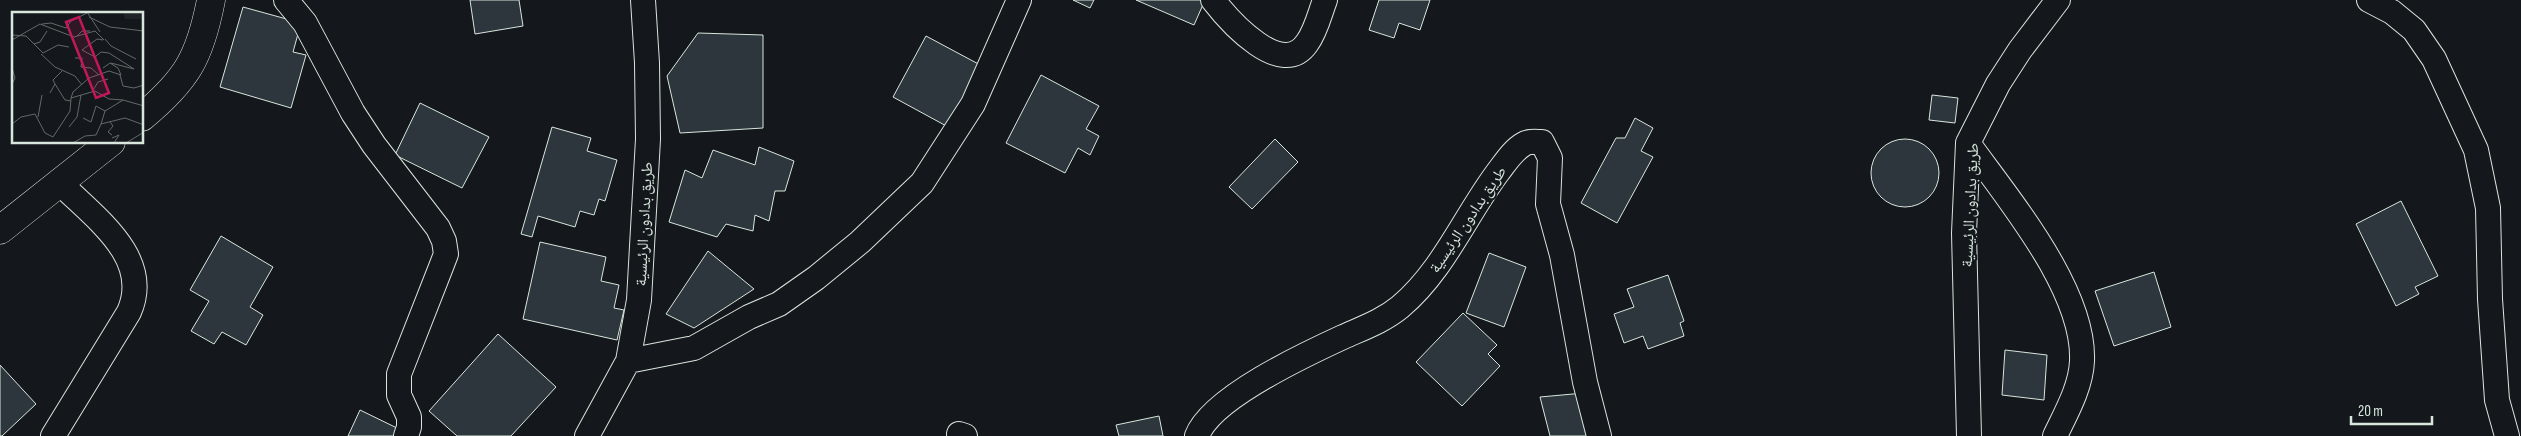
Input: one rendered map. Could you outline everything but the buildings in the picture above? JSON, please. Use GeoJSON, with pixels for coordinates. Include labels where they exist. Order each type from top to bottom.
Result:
{"type":"FeatureCollection","features":[{"type":"Feature","properties":{"kind":"main road"},"geometry":{"type":"LineString","coordinates":[[144,115],[163,100],[184,75],[197,54],[211,0]]}},
{"type":"Feature","properties":{"kind":"main road"},"geometry":{"type":"LineString","coordinates":[[0,230],[61,184],[109,144]]}},
{"type":"Feature","properties":{"kind":"street"},"geometry":{"type":"LineString","coordinates":[[286,0],[305,23],[353,113],[374,145],[427,212],[444,241],[446,254],[442,267],[400,374],[399,395],[409,417],[409,427],[406,436]]}},
{"type":"Feature","properties":{"kind":"street","name":"طريق بدادون الرئيسية"},"geometry":{"type":"LineString","coordinates":[[587,436],[628,361],[639,300],[648,138],[648,63],[643,0]]}},
{"type":"Feature","properties":{"kind":"street"},"geometry":{"type":"LineString","coordinates":[[628,361],[664,356],[694,348],[749,317],[779,304],[816,278],[860,242],[922,183],[973,104],[1019,0]]}},
{"type":"Feature","properties":{"kind":"street"},"geometry":{"type":"LineString","coordinates":[[1213,0],[1247,35],[1279,56],[1291,55],[1308,42],[1325,0]]}},
{"type":"Feature","properties":{"kind":"street","name":"طريق بدادون الرئيسية"},"geometry":{"type":"LineString","coordinates":[[1969,436],[1964,233],[1968,143],[1998,84],[2020,50],[2058,0]]}},
{"type":"Feature","properties":{"kind":"street"},"geometry":{"type":"LineString","coordinates":[[2369,0],[2392,12],[2419,38],[2434,59],[2476,150],[2488,208],[2497,400],[2507,436]]}},
{"type":"Feature","properties":{"kind":"street","name":"طريق بدادون الرئيسية"},"geometry":{"type":"LineString","coordinates":[[1197,436],[1209,417],[1251,385],[1322,346],[1382,320],[1399,308],[1413,295],[1434,268],[1480,195],[1510,158],[1525,143],[1542,142],[1550,158],[1548,204],[1562,255],[1585,382],[1599,436]]}},
{"type":"Feature","properties":{"kind":"street"},"geometry":{"type":"LineString","coordinates":[[1968,143],[2055,270],[2072,306],[2079,334],[2082,361],[2076,392],[2055,436]]}},
{"type":"Feature","properties":{"kind":"street"},"geometry":{"type":"LineString","coordinates":[[53,436],[129,312],[135,299],[136,276],[127,254],[113,236],[61,184]]}}]}
